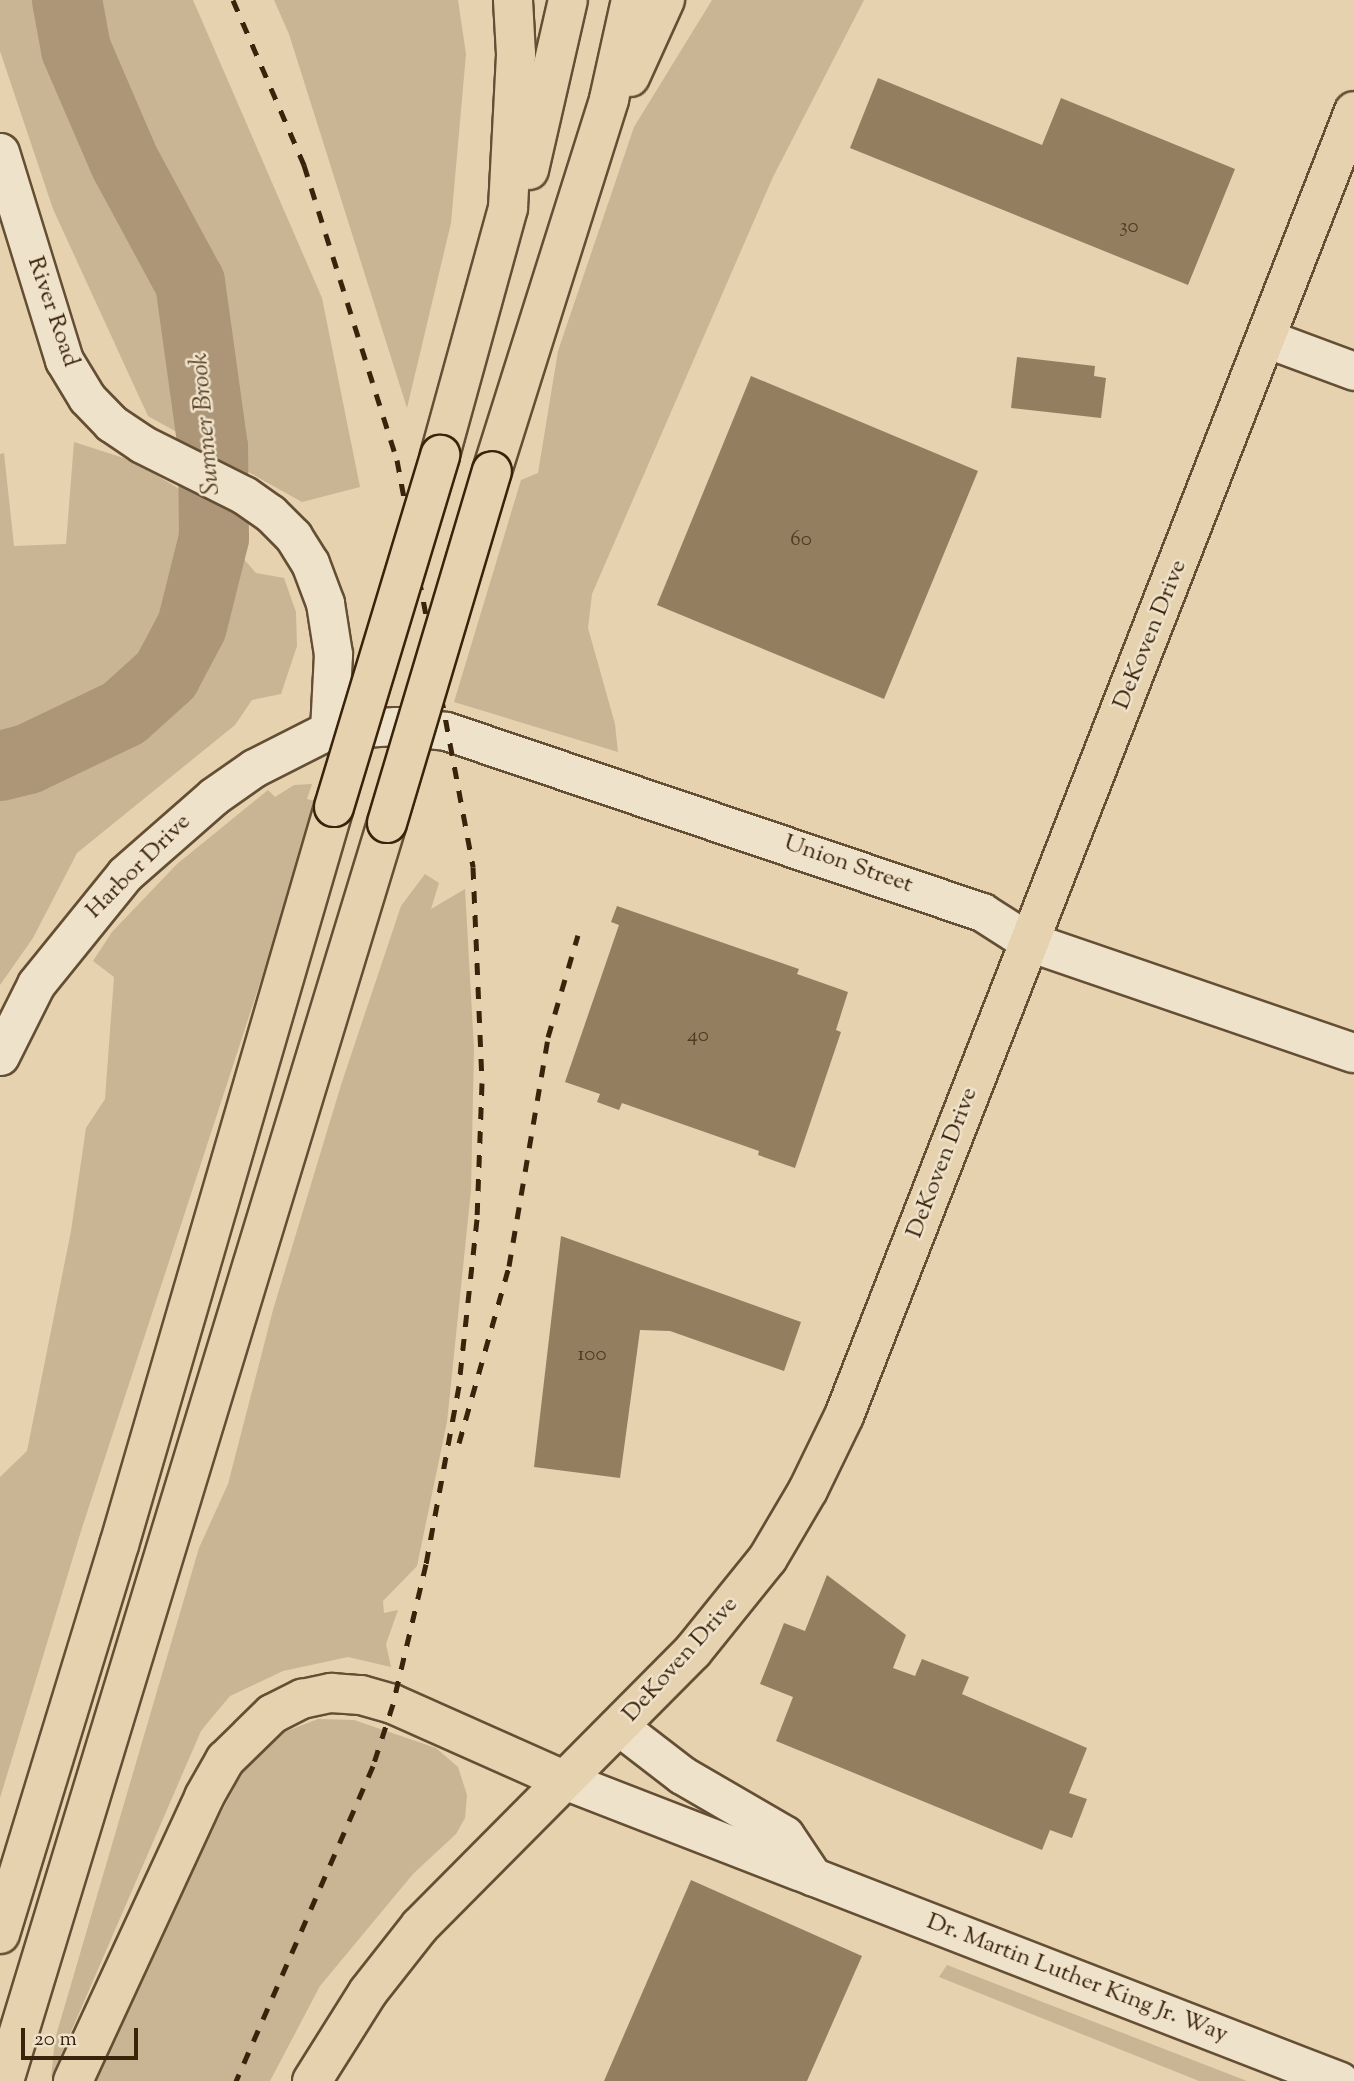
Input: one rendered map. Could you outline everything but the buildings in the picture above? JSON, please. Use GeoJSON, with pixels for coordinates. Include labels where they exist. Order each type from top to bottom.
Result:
{"type":"FeatureCollection","features":[{"type":"Feature","properties":{"kind":"main road"},"geometry":{"type":"LineString","coordinates":[[482,315],[508,208],[516,54],[513,0]]}},
{"type":"Feature","properties":{"kind":"main road"},"geometry":{"type":"LineString","coordinates":[[0,1934],[123,1532],[334,807],[482,315],[522,200],[568,0]]}},
{"type":"Feature","properties":{"kind":"main road"},"geometry":{"type":"LineString","coordinates":[[4,2081],[492,471],[609,99],[631,0]]}},
{"type":"Feature","properties":{"kind":"main road"},"geometry":{"type":"LineString","coordinates":[[557,261],[666,0]]}},
{"type":"Feature","properties":{"kind":"main road","name":"DeKoven Drive"},"geometry":{"type":"LineString","coordinates":[[312,2081],[368,1992],[420,1926],[564,1780],[621,1728],[722,1616],[768,1558],[808,1490],[844,1416],[1268,339],[1354,111]]}},
{"type":"Feature","properties":{"kind":"main road"},"geometry":{"type":"LineString","coordinates":[[73,2081],[204,1797],[225,1760],[272,1714],[302,1699],[331,1693],[361,1695],[393,1704],[564,1780]]}},
{"type":"Feature","properties":{"kind":"street","name":"River Road"},"geometry":{"type":"LineString","coordinates":[[0,152],[65,360],[87,398],[111,423],[142,444],[244,495],[293,536],[310,563],[325,603],[333,654],[329,730]]}},
{"type":"Feature","properties":{"kind":"street"},"geometry":{"type":"LineString","coordinates":[[1268,339],[1354,372]]}},
{"type":"Feature","properties":{"kind":"street","name":"Union Street"},"geometry":{"type":"LineString","coordinates":[[329,730],[396,726],[446,731],[982,912],[1029,942],[1354,1053]]}},
{"type":"Feature","properties":{"kind":"street","name":"Harbor Drive"},"geometry":{"type":"LineString","coordinates":[[0,1056],[36,984],[125,874],[214,796],[275,757],[329,730]]}},
{"type":"Feature","properties":{"kind":"street"},"geometry":{"type":"LineString","coordinates":[[621,1728],[681,1775],[785,1835],[813,1877]]}},
{"type":"Feature","properties":{"kind":"street","name":"Dr. Martin Luther King Jr. Way"},"geometry":{"type":"LineString","coordinates":[[564,1780],[1340,2081]]}},
{"type":"Feature","properties":{"kind":"shaded area"},"geometry":{"type":"Polygon","coordinates":[[[0,0],[193,0],[322,298],[360,487],[302,502],[148,416],[53,209],[0,51],[0,0]]]}},
{"type":"Feature","properties":{"kind":"shaded area"},"geometry":{"type":"Polygon","coordinates":[[[274,0],[458,0],[466,54],[451,223],[407,408],[289,34],[274,0]]]}},
{"type":"Feature","properties":{"kind":"shaded area"},"geometry":{"type":"Polygon","coordinates":[[[712,0],[864,0],[773,177],[592,594],[588,628],[615,724],[618,752],[454,702],[521,480],[538,473],[558,351],[634,127],[712,0]]]}},
{"type":"Feature","properties":{"kind":"shaded area"},"geometry":{"type":"Polygon","coordinates":[[[74,442],[133,461],[186,493],[256,573],[284,578],[296,612],[297,646],[281,694],[252,700],[235,725],[77,853],[33,938],[0,985],[0,454],[4,453],[14,546],[66,544],[74,442]]]}},
{"type":"Feature","properties":{"kind":"shaded area"},"geometry":{"type":"Polygon","coordinates":[[[312,784],[307,799],[319,802],[81,1531],[0,1798],[0,1477],[27,1451],[71,1231],[86,1128],[105,1099],[114,977],[93,961],[112,932],[177,864],[268,790],[275,797],[294,785],[312,784]]]}},
{"type":"Feature","properties":{"kind":"shaded area"},"geometry":{"type":"Polygon","coordinates":[[[425,874],[439,883],[431,909],[465,889],[474,1049],[471,1190],[447,1422],[417,1566],[383,1601],[384,1613],[398,1610],[386,1644],[391,1667],[348,1657],[283,1671],[230,1696],[214,1715],[201,1731],[51,2078],[55,2039],[199,1548],[228,1484],[273,1310],[341,1085],[401,906],[425,874]]]}},
{"type":"Feature","properties":{"kind":"shaded area"},"geometry":{"type":"Polygon","coordinates":[[[318,1719],[354,1720],[436,1748],[458,1767],[467,1795],[465,1818],[456,1834],[413,1874],[320,1986],[270,2081],[96,2081],[203,1846],[245,1768],[274,1736],[318,1719]]]}},
{"type":"Feature","properties":{"kind":"shaded area"},"geometry":{"type":"Polygon","coordinates":[[[947,1965],[1247,2081],[1199,2081],[939,1977],[947,1965]]]}},
{"type":"Feature","properties":{"kind":"waterway","name":"Sumner Brook"},"geometry":{"type":"LineString","coordinates":[[0,766],[28,759],[124,713],[166,675],[192,626],[214,538],[213,448],[190,283],[125,163],[76,49],[67,0]]}},
{"type":"Feature","properties":{"kind":"railway"},"geometry":{"type":"LineString","coordinates":[[233,0],[304,165],[397,460],[473,867],[482,1083],[477,1219],[459,1386],[426,1564],[393,1704],[373,1766],[236,2081]]}},
{"type":"Feature","properties":{"kind":"railway"},"geometry":{"type":"LineString","coordinates":[[459,1443],[509,1266],[548,1037],[578,935]]}}]}
